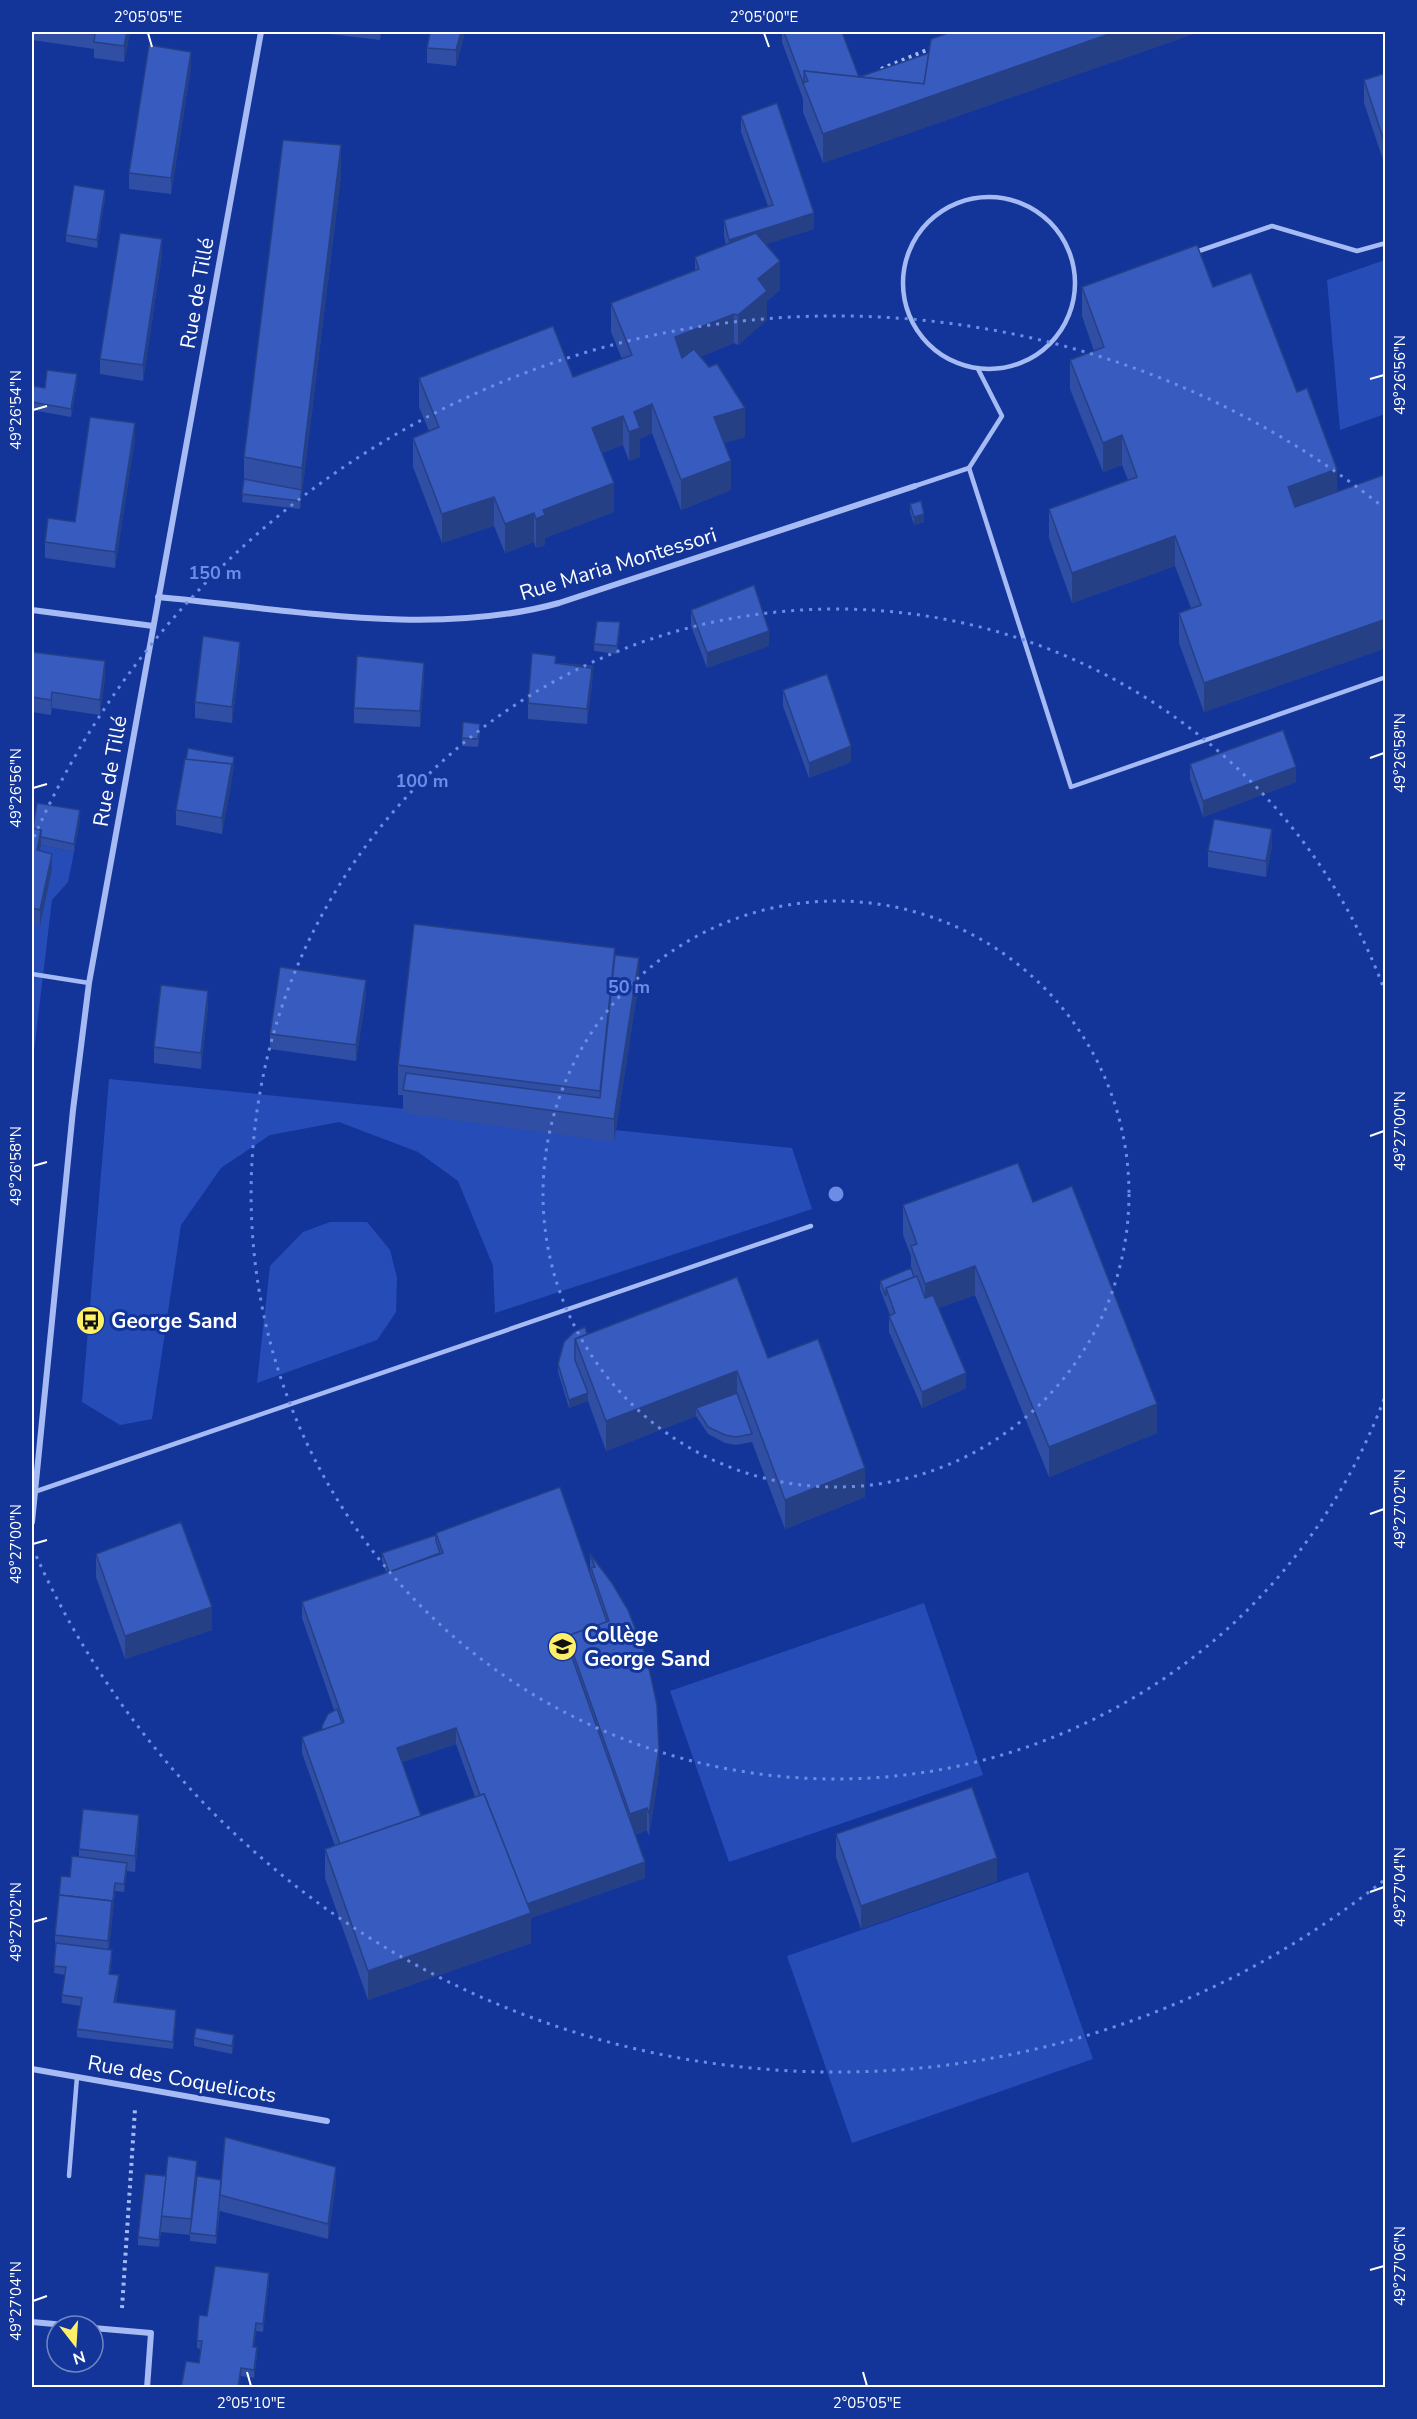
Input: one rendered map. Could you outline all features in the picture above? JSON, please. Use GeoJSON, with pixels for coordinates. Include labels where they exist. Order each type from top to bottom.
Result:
{"type":"FeatureCollection","features":[{"type":"Feature","properties":{"kind":"street","name":"Rue de Tillé"},"geometry":{"type":"LineString","coordinates":[[32,1522],[73,1110],[89,983],[261,32]]}},
{"type":"Feature","properties":{"kind":"street","name":"Rue Maria Montessori"},"geometry":{"type":"LineString","coordinates":[[158,597],[392,619],[456,620],[508,615],[559,603],[915,486]]}},
{"type":"Feature","properties":{"kind":"street"},"geometry":{"type":"LineString","coordinates":[[32,610],[153,626]]}},
{"type":"Feature","properties":{"kind":"street","name":"Rue des Coquelicots"},"geometry":{"type":"LineString","coordinates":[[32,2069],[327,2121]]}},
{"type":"Feature","properties":{"kind":"street"},"geometry":{"type":"LineString","coordinates":[[105,2329],[152,2333],[147,2388]]}},
{"type":"Feature","properties":{"kind":"lane"},"geometry":{"type":"LineString","coordinates":[[990,197],[1018,202],[1043,216],[1062,237],[1073,264],[1075,293],[1067,319],[1052,342],[1038,353],[1005,368],[978,369],[950,360],[927,343],[911,320],[903,291],[905,263],[916,236],[935,215],[961,201],[990,197]]}},
{"type":"Feature","properties":{"kind":"lane"},"geometry":{"type":"LineString","coordinates":[[1184,256],[1272,226],[1357,251],[1386,243]]}},
{"type":"Feature","properties":{"kind":"lane"},"geometry":{"type":"LineString","coordinates":[[1075,293],[1086,289]]}},
{"type":"Feature","properties":{"kind":"lane"},"geometry":{"type":"LineString","coordinates":[[978,369],[1002,416],[969,468],[1071,787],[1386,677]]}},
{"type":"Feature","properties":{"kind":"lane","name":"Rue Maria Montessori"},"geometry":{"type":"LineString","coordinates":[[915,486],[969,468]]}},
{"type":"Feature","properties":{"kind":"lane"},"geometry":{"type":"LineString","coordinates":[[32,974],[89,983]]}},
{"type":"Feature","properties":{"kind":"lane"},"geometry":{"type":"LineString","coordinates":[[34,1492],[811,1226]]}},
{"type":"Feature","properties":{"kind":"lane"},"geometry":{"type":"LineString","coordinates":[[69,2176],[77,2077]]}},
{"type":"Feature","properties":{"kind":"path"},"geometry":{"type":"LineString","coordinates":[[881,69],[940,44]]}},
{"type":"Feature","properties":{"kind":"path"},"geometry":{"type":"LineString","coordinates":[[120,2330],[137,2088]]}},
{"type":"Feature","properties":{"kind":"shaded area"},"geometry":{"type":"Polygon","coordinates":[[[1385,260],[1385,414],[1340,430],[1327,280],[1385,260]]]}},
{"type":"Feature","properties":{"kind":"shaded area"},"geometry":{"type":"Polygon","coordinates":[[[32,843],[74,852],[68,882],[52,900],[32,1068],[32,843]]]}},
{"type":"Feature","properties":{"kind":"shaded area"},"geometry":{"type":"Polygon","coordinates":[[[109,1079],[792,1148],[812,1209],[495,1313],[493,1266],[458,1181],[418,1152],[339,1122],[270,1135],[221,1168],[181,1225],[152,1419],[120,1425],[82,1402],[109,1079]]]}},
{"type":"Feature","properties":{"kind":"shaded area"},"geometry":{"type":"Polygon","coordinates":[[[330,1222],[367,1222],[390,1250],[397,1278],[396,1312],[377,1340],[257,1383],[270,1266],[303,1232],[330,1222]]]}},
{"type":"Feature","properties":{"kind":"shaded area"},"geometry":{"type":"Polygon","coordinates":[[[924,1603],[983,1775],[729,1862],[670,1691],[924,1603]]]}},
{"type":"Feature","properties":{"kind":"shaded area"},"geometry":{"type":"Polygon","coordinates":[[[1028,1872],[1093,2059],[852,2143],[787,1956],[1028,1872]]]}},
{"type":"Feature","properties":{"kind":"building"},"geometry":{"type":"Polygon","coordinates":[[[78,32],[127,32],[124,46],[94,42],[95,34],[78,32]]]}},
{"type":"Feature","properties":{"kind":"building"},"geometry":{"type":"Polygon","coordinates":[[[430,32],[461,32],[456,50],[427,48],[430,32]]]}},
{"type":"Feature","properties":{"kind":"building"},"geometry":{"type":"Polygon","coordinates":[[[784,32],[842,32],[859,77],[804,71],[804,85],[784,32]]]}},
{"type":"Feature","properties":{"kind":"building"},"geometry":{"type":"Polygon","coordinates":[[[951,32],[1115,32],[823,134],[803,83],[808,81],[804,71],[924,84],[931,39],[951,32]]]}},
{"type":"Feature","properties":{"kind":"building"},"geometry":{"type":"Polygon","coordinates":[[[149,45],[191,52],[171,178],[129,173],[149,45]]]}},
{"type":"Feature","properties":{"kind":"building"},"geometry":{"type":"Polygon","coordinates":[[[929,53],[924,84],[859,77],[929,53]]]}},
{"type":"Feature","properties":{"kind":"building"},"geometry":{"type":"Polygon","coordinates":[[[1386,73],[1386,147],[1364,80],[1386,73]]]}},
{"type":"Feature","properties":{"kind":"building"},"geometry":{"type":"Polygon","coordinates":[[[777,103],[814,213],[729,240],[724,220],[773,205],[741,116],[777,103]]]}},
{"type":"Feature","properties":{"kind":"building"},"geometry":{"type":"Polygon","coordinates":[[[283,140],[341,145],[302,468],[244,457],[283,140]]]}},
{"type":"Feature","properties":{"kind":"building"},"geometry":{"type":"Polygon","coordinates":[[[74,185],[105,190],[97,240],[66,235],[74,185]]]}},
{"type":"Feature","properties":{"kind":"building"},"geometry":{"type":"Polygon","coordinates":[[[120,233],[162,239],[143,365],[100,359],[120,233]]]}},
{"type":"Feature","properties":{"kind":"building"},"geometry":{"type":"Polygon","coordinates":[[[756,233],[780,261],[758,279],[767,291],[738,315],[734,314],[675,337],[682,358],[694,349],[709,367],[717,364],[745,408],[714,417],[731,461],[681,480],[652,404],[634,412],[640,428],[629,432],[623,416],[592,428],[614,483],[543,510],[545,515],[536,519],[534,513],[505,524],[494,497],[442,514],[413,438],[439,427],[419,378],[553,326],[573,377],[632,355],[611,303],[699,269],[695,257],[756,233]]]}},
{"type":"Feature","properties":{"kind":"building"},"geometry":{"type":"Polygon","coordinates":[[[1197,245],[1213,287],[1251,273],[1297,392],[1307,388],[1337,469],[1288,487],[1295,507],[1386,474],[1386,619],[1204,683],[1179,613],[1201,605],[1175,536],[1072,573],[1049,509],[1137,477],[1122,435],[1103,443],[1070,360],[1104,347],[1082,287],[1197,245]]]}},
{"type":"Feature","properties":{"kind":"building"},"geometry":{"type":"Polygon","coordinates":[[[47,370],[77,374],[71,409],[32,402],[32,386],[45,388],[47,370]]]}},
{"type":"Feature","properties":{"kind":"building"},"geometry":{"type":"Polygon","coordinates":[[[90,417],[135,423],[115,552],[45,542],[48,518],[75,522],[90,417]]]}},
{"type":"Feature","properties":{"kind":"building"},"geometry":{"type":"Polygon","coordinates":[[[244,479],[302,490],[300,501],[242,494],[244,479]]]}},
{"type":"Feature","properties":{"kind":"building"},"geometry":{"type":"Polygon","coordinates":[[[921,501],[924,514],[914,517],[910,504],[921,501]]]}},
{"type":"Feature","properties":{"kind":"building"},"geometry":{"type":"Polygon","coordinates":[[[754,585],[769,631],[707,653],[691,610],[754,585]]]}},
{"type":"Feature","properties":{"kind":"building"},"geometry":{"type":"Polygon","coordinates":[[[597,621],[620,622],[617,646],[594,644],[597,621]]]}},
{"type":"Feature","properties":{"kind":"building"},"geometry":{"type":"Polygon","coordinates":[[[203,636],[240,642],[232,707],[195,702],[203,636]]]}},
{"type":"Feature","properties":{"kind":"building"},"geometry":{"type":"Polygon","coordinates":[[[32,652],[105,661],[100,700],[52,692],[51,700],[32,697],[32,652]]]}},
{"type":"Feature","properties":{"kind":"building"},"geometry":{"type":"Polygon","coordinates":[[[532,653],[556,656],[555,663],[592,668],[587,709],[528,703],[532,653]]]}},
{"type":"Feature","properties":{"kind":"building"},"geometry":{"type":"Polygon","coordinates":[[[357,656],[424,663],[420,711],[354,708],[357,656]]]}},
{"type":"Feature","properties":{"kind":"building"},"geometry":{"type":"Polygon","coordinates":[[[565,664],[593,666],[592,675],[592,668],[565,664]]]}},
{"type":"Feature","properties":{"kind":"building"},"geometry":{"type":"Polygon","coordinates":[[[827,674],[851,746],[809,763],[783,690],[827,674]]]}},
{"type":"Feature","properties":{"kind":"building"},"geometry":{"type":"Polygon","coordinates":[[[463,722],[480,724],[478,739],[462,738],[463,722]]]}},
{"type":"Feature","properties":{"kind":"building"},"geometry":{"type":"Polygon","coordinates":[[[1283,730],[1296,767],[1203,801],[1190,764],[1283,730]]]}},
{"type":"Feature","properties":{"kind":"building"},"geometry":{"type":"Polygon","coordinates":[[[188,748],[234,757],[232,772],[232,764],[186,760],[188,748]]]}},
{"type":"Feature","properties":{"kind":"building"},"geometry":{"type":"Polygon","coordinates":[[[185,759],[232,764],[222,818],[176,810],[185,759]]]}},
{"type":"Feature","properties":{"kind":"building"},"geometry":{"type":"Polygon","coordinates":[[[37,803],[80,810],[74,844],[41,837],[41,830],[33,828],[37,803]]]}},
{"type":"Feature","properties":{"kind":"building"},"geometry":{"type":"Polygon","coordinates":[[[1214,819],[1272,829],[1266,861],[1208,851],[1214,819]]]}},
{"type":"Feature","properties":{"kind":"building"},"geometry":{"type":"Polygon","coordinates":[[[32,828],[41,830],[37,850],[52,854],[40,910],[32,908],[32,828]]]}},
{"type":"Feature","properties":{"kind":"building"},"geometry":{"type":"Polygon","coordinates":[[[414,924],[615,948],[600,1091],[398,1065],[414,924]]]}},
{"type":"Feature","properties":{"kind":"building"},"geometry":{"type":"Polygon","coordinates":[[[615,955],[639,958],[614,1119],[403,1090],[406,1073],[600,1098],[615,955]]]}},
{"type":"Feature","properties":{"kind":"building"},"geometry":{"type":"Polygon","coordinates":[[[280,967],[366,980],[356,1045],[270,1034],[280,967]]]}},
{"type":"Feature","properties":{"kind":"building"},"geometry":{"type":"Polygon","coordinates":[[[161,985],[208,991],[201,1053],[154,1047],[161,985]]]}},
{"type":"Feature","properties":{"kind":"building"},"geometry":{"type":"Polygon","coordinates":[[[1018,1163],[1033,1202],[1072,1186],[1157,1404],[1049,1447],[975,1266],[925,1284],[911,1246],[917,1244],[903,1205],[1018,1163]]]}},
{"type":"Feature","properties":{"kind":"building"},"geometry":{"type":"Polygon","coordinates":[[[911,1268],[914,1277],[886,1288],[886,1296],[880,1281],[911,1268]]]}},
{"type":"Feature","properties":{"kind":"building"},"geometry":{"type":"Polygon","coordinates":[[[917,1276],[925,1298],[933,1295],[966,1373],[922,1392],[889,1316],[895,1313],[886,1288],[917,1276]]]}},
{"type":"Feature","properties":{"kind":"building"},"geometry":{"type":"Polygon","coordinates":[[[737,1277],[768,1358],[818,1339],[865,1468],[785,1500],[737,1371],[606,1421],[575,1339],[737,1277]]]}},
{"type":"Feature","properties":{"kind":"building"},"geometry":{"type":"Polygon","coordinates":[[[585,1327],[587,1334],[575,1339],[575,1360],[588,1393],[569,1400],[558,1364],[564,1342],[574,1332],[585,1327]]]}},
{"type":"Feature","properties":{"kind":"building"},"geometry":{"type":"Polygon","coordinates":[[[737,1393],[752,1434],[736,1437],[725,1435],[708,1427],[696,1408],[737,1393]]]}},
{"type":"Feature","properties":{"kind":"building"},"geometry":{"type":"Polygon","coordinates":[[[560,1487],[607,1622],[567,1636],[567,1643],[645,1862],[527,1904],[484,1794],[480,1795],[456,1728],[397,1748],[421,1816],[340,1844],[302,1737],[344,1722],[302,1602],[443,1553],[436,1533],[560,1487]]]}},
{"type":"Feature","properties":{"kind":"building"},"geometry":{"type":"Polygon","coordinates":[[[181,1522],[212,1607],[125,1636],[96,1554],[181,1522]]]}},
{"type":"Feature","properties":{"kind":"building"},"geometry":{"type":"Polygon","coordinates":[[[436,1535],[440,1553],[389,1572],[382,1553],[436,1535]]]}},
{"type":"Feature","properties":{"kind":"building"},"geometry":{"type":"Polygon","coordinates":[[[590,1554],[612,1583],[628,1610],[647,1659],[657,1705],[659,1749],[649,1813],[647,1808],[630,1814],[567,1636],[609,1621],[591,1568],[595,1567],[590,1554]]]}},
{"type":"Feature","properties":{"kind":"building"},"geometry":{"type":"Polygon","coordinates":[[[337,1709],[342,1723],[322,1730],[328,1714],[337,1709]]]}},
{"type":"Feature","properties":{"kind":"building"},"geometry":{"type":"Polygon","coordinates":[[[972,1787],[997,1858],[861,1906],[836,1834],[972,1787]]]}},
{"type":"Feature","properties":{"kind":"building"},"geometry":{"type":"Polygon","coordinates":[[[484,1794],[531,1913],[368,1971],[325,1849],[484,1794]]]}},
{"type":"Feature","properties":{"kind":"building"},"geometry":{"type":"Polygon","coordinates":[[[83,1809],[139,1815],[135,1856],[79,1849],[83,1809]]]}},
{"type":"Feature","properties":{"kind":"building"},"geometry":{"type":"Polygon","coordinates":[[[72,1856],[127,1863],[124,1884],[115,1883],[112,1909],[112,1901],[59,1895],[61,1876],[70,1877],[72,1856]]]}},
{"type":"Feature","properties":{"kind":"building"},"geometry":{"type":"Polygon","coordinates":[[[59,1895],[112,1901],[108,1941],[55,1935],[59,1895]]]}},
{"type":"Feature","properties":{"kind":"building"},"geometry":{"type":"Polygon","coordinates":[[[56,1943],[112,1950],[109,1974],[119,1975],[114,2002],[176,2010],[173,2042],[77,2029],[82,1998],[62,1995],[66,1967],[54,1966],[56,1943]]]}},
{"type":"Feature","properties":{"kind":"building"},"geometry":{"type":"Polygon","coordinates":[[[196,2028],[234,2035],[232,2046],[194,2038],[196,2028]]]}},
{"type":"Feature","properties":{"kind":"building"},"geometry":{"type":"Polygon","coordinates":[[[225,2137],[336,2167],[328,2224],[220,2195],[225,2137]]]}},
{"type":"Feature","properties":{"kind":"building"},"geometry":{"type":"Polygon","coordinates":[[[168,2156],[197,2161],[191,2219],[161,2216],[168,2156]]]}},
{"type":"Feature","properties":{"kind":"building"},"geometry":{"type":"Polygon","coordinates":[[[145,2174],[166,2176],[159,2240],[138,2237],[145,2174]]]}},
{"type":"Feature","properties":{"kind":"building"},"geometry":{"type":"Polygon","coordinates":[[[197,2176],[221,2180],[216,2236],[190,2233],[197,2176]]]}},
{"type":"Feature","properties":{"kind":"building"},"geometry":{"type":"Polygon","coordinates":[[[215,2266],[269,2273],[263,2324],[256,2323],[253,2347],[257,2347],[254,2370],[241,2368],[238,2388],[181,2388],[186,2361],[199,2363],[202,2341],[197,2341],[199,2315],[207,2316],[215,2266]]]}},
{"type":"Feature","properties":{"kind":"place","name":"George Sand"},"geometry":{"type":"Point","coordinates":[90,1321]}},
{"type":"Feature","properties":{"kind":"place","name":"Collège George Sand"},"geometry":{"type":"Point","coordinates":[563,1647]}}]}
